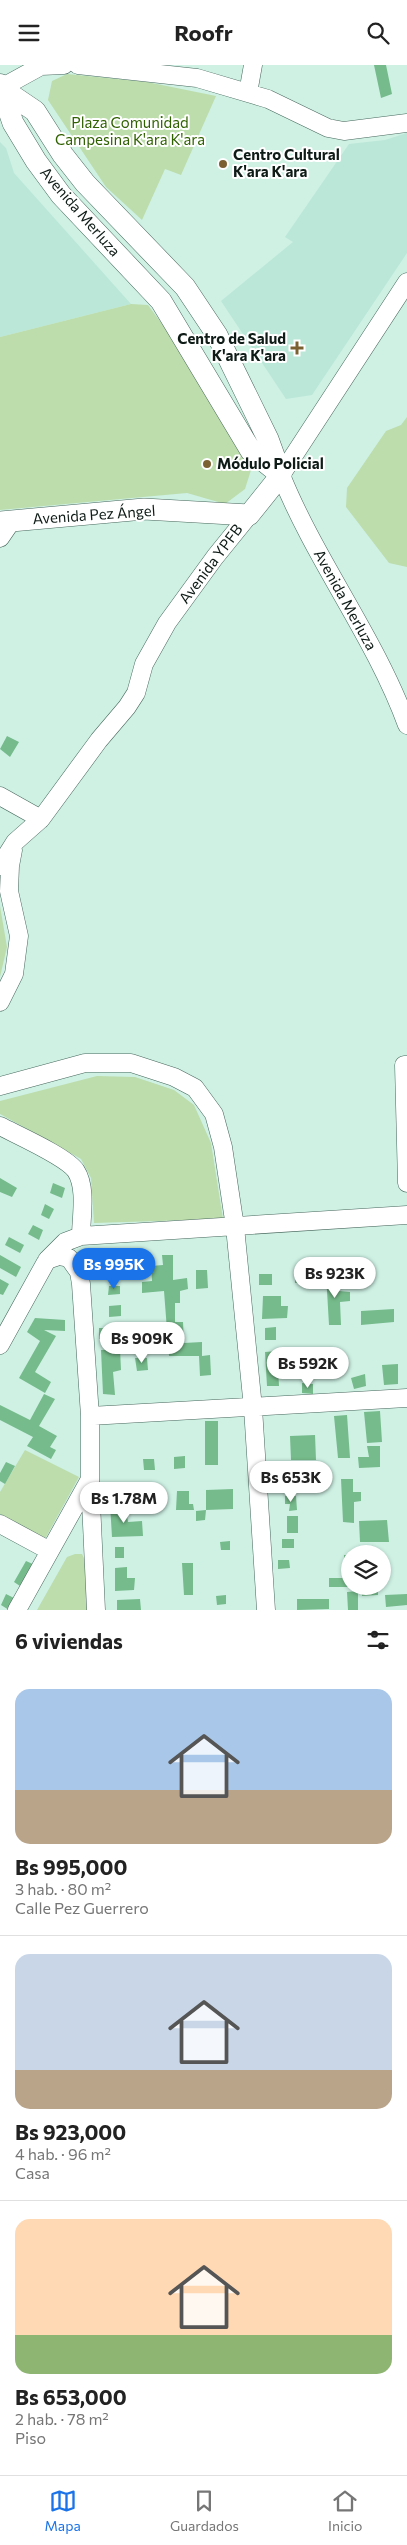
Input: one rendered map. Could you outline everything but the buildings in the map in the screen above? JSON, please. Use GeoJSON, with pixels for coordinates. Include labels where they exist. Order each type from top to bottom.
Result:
{"type":"FeatureCollection","features":[{"type":"Feature","properties":{"kind":"street"},"geometry":{"type":"LineString","coordinates":[[0,87],[41,66],[64,65]]}},
{"type":"Feature","properties":{"kind":"street"},"geometry":{"type":"LineString","coordinates":[[78,65],[197,78],[268,99],[328,128],[344,131],[407,123]]}},
{"type":"Feature","properties":{"kind":"street"},"geometry":{"type":"LineString","coordinates":[[248,93],[253,65]]}},
{"type":"Feature","properties":{"kind":"street","name":"Avenida Merluza"},"geometry":{"type":"LineString","coordinates":[[0,87],[13,123],[36,161],[61,195],[161,301],[251,451],[282,475]]}},
{"type":"Feature","properties":{"kind":"street","name":"Avenida Merluza"},"geometry":{"type":"LineString","coordinates":[[0,87],[35,111],[63,155],[84,183],[184,287],[217,335],[268,439],[294,505],[320,558],[392,685],[407,725]]}},
{"type":"Feature","properties":{"kind":"street","name":"Avenida YPFB"},"geometry":{"type":"LineString","coordinates":[[0,865],[15,842],[41,819],[99,740],[127,707],[136,693],[144,664],[167,623],[215,557],[282,475],[407,283]]}},
{"type":"Feature","properties":{"kind":"street","name":"Avenida Pez Ángel"},"geometry":{"type":"LineString","coordinates":[[4,527],[144,509],[249,515]]}},
{"type":"Feature","properties":{"kind":"street"},"geometry":{"type":"LineString","coordinates":[[0,795],[41,819]]}},
{"type":"Feature","properties":{"kind":"street"},"geometry":{"type":"LineString","coordinates":[[0,1002],[14,974],[19,936],[8,891],[15,842]]}},
{"type":"Feature","properties":{"kind":"street"},"geometry":{"type":"LineString","coordinates":[[0,1086],[85,1063],[131,1063],[174,1077],[195,1088],[214,1115],[221,1139],[235,1227],[253,1408],[266,1610]]}},
{"type":"Feature","properties":{"kind":"street"},"geometry":{"type":"LineString","coordinates":[[407,1065],[404,1065],[407,1183]]}},
{"type":"Feature","properties":{"kind":"street"},"geometry":{"type":"LineString","coordinates":[[0,1126],[65,1161],[77,1172],[82,1189],[81,1237]]}},
{"type":"Feature","properties":{"kind":"street"},"geometry":{"type":"LineString","coordinates":[[0,1345],[53,1258],[65,1242],[81,1237],[407,1215]]}},
{"type":"Feature","properties":{"kind":"street"},"geometry":{"type":"LineString","coordinates":[[53,1258],[69,1258],[75,1264],[80,1278],[90,1416],[90,1481],[96,1610]]}},
{"type":"Feature","properties":{"kind":"street"},"geometry":{"type":"LineString","coordinates":[[90,1416],[407,1398]]}},
{"type":"Feature","properties":{"kind":"street"},"geometry":{"type":"LineString","coordinates":[[17,1610],[90,1481]]}},
{"type":"Feature","properties":{"kind":"street"},"geometry":{"type":"LineString","coordinates":[[0,1524],[50,1551]]}},
{"type":"Feature","properties":{"kind":"shaded area"},"geometry":{"type":"Polygon","coordinates":[[[407,133],[407,253],[312,395],[286,399],[221,301],[293,242],[285,237],[349,144],[385,140],[407,133]]]}},
{"type":"Feature","properties":{"kind":"shaded area"},"geometry":{"type":"Polygon","coordinates":[[[0,142],[6,148],[14,173],[131,304],[0,337],[0,142]]]}},
{"type":"Feature","properties":{"kind":"green space","name":"Plaza Comunidad Campesina K'ara K'ara"},"geometry":{"type":"Polygon","coordinates":[[[67,74],[147,82],[216,96],[181,175],[165,169],[142,220],[106,187],[48,100],[52,81],[67,74]]]}},
{"type":"Feature","properties":{"kind":"green space"},"geometry":{"type":"Polygon","coordinates":[[[131,304],[148,305],[199,374],[251,470],[245,489],[225,504],[187,493],[0,510],[0,337],[131,304]]]}},
{"type":"Feature","properties":{"kind":"green space"},"geometry":{"type":"Polygon","coordinates":[[[407,417],[407,567],[389,563],[346,507],[347,488],[386,431],[401,425],[407,417]]]}},
{"type":"Feature","properties":{"kind":"green space"},"geometry":{"type":"Polygon","coordinates":[[[0,906],[7,947],[0,977],[0,906]]]}},
{"type":"Feature","properties":{"kind":"green space"},"geometry":{"type":"Polygon","coordinates":[[[97,1076],[135,1077],[174,1090],[194,1105],[211,1143],[223,1219],[94,1223],[91,1178],[81,1159],[0,1114],[0,1101],[97,1076]]]}},
{"type":"Feature","properties":{"kind":"green space"},"geometry":{"type":"Polygon","coordinates":[[[25,1450],[79,1477],[45,1539],[0,1514],[0,1492],[25,1450]]]}},
{"type":"Feature","properties":{"kind":"green space"},"geometry":{"type":"Polygon","coordinates":[[[82,1554],[87,1564],[90,1610],[37,1610],[67,1557],[82,1554]]]}},
{"type":"Feature","properties":{"kind":"place","name":"Centro Cultural K'ara K'ara"},"geometry":{"type":"Point","coordinates":[223,164]}},
{"type":"Feature","properties":{"kind":"place","name":"Centro de Salud K'ara K'ara"},"geometry":{"type":"Point","coordinates":[297,348]}},
{"type":"Feature","properties":{"kind":"place","name":"Módulo Policial"},"geometry":{"type":"Point","coordinates":[207,464]}}]}
